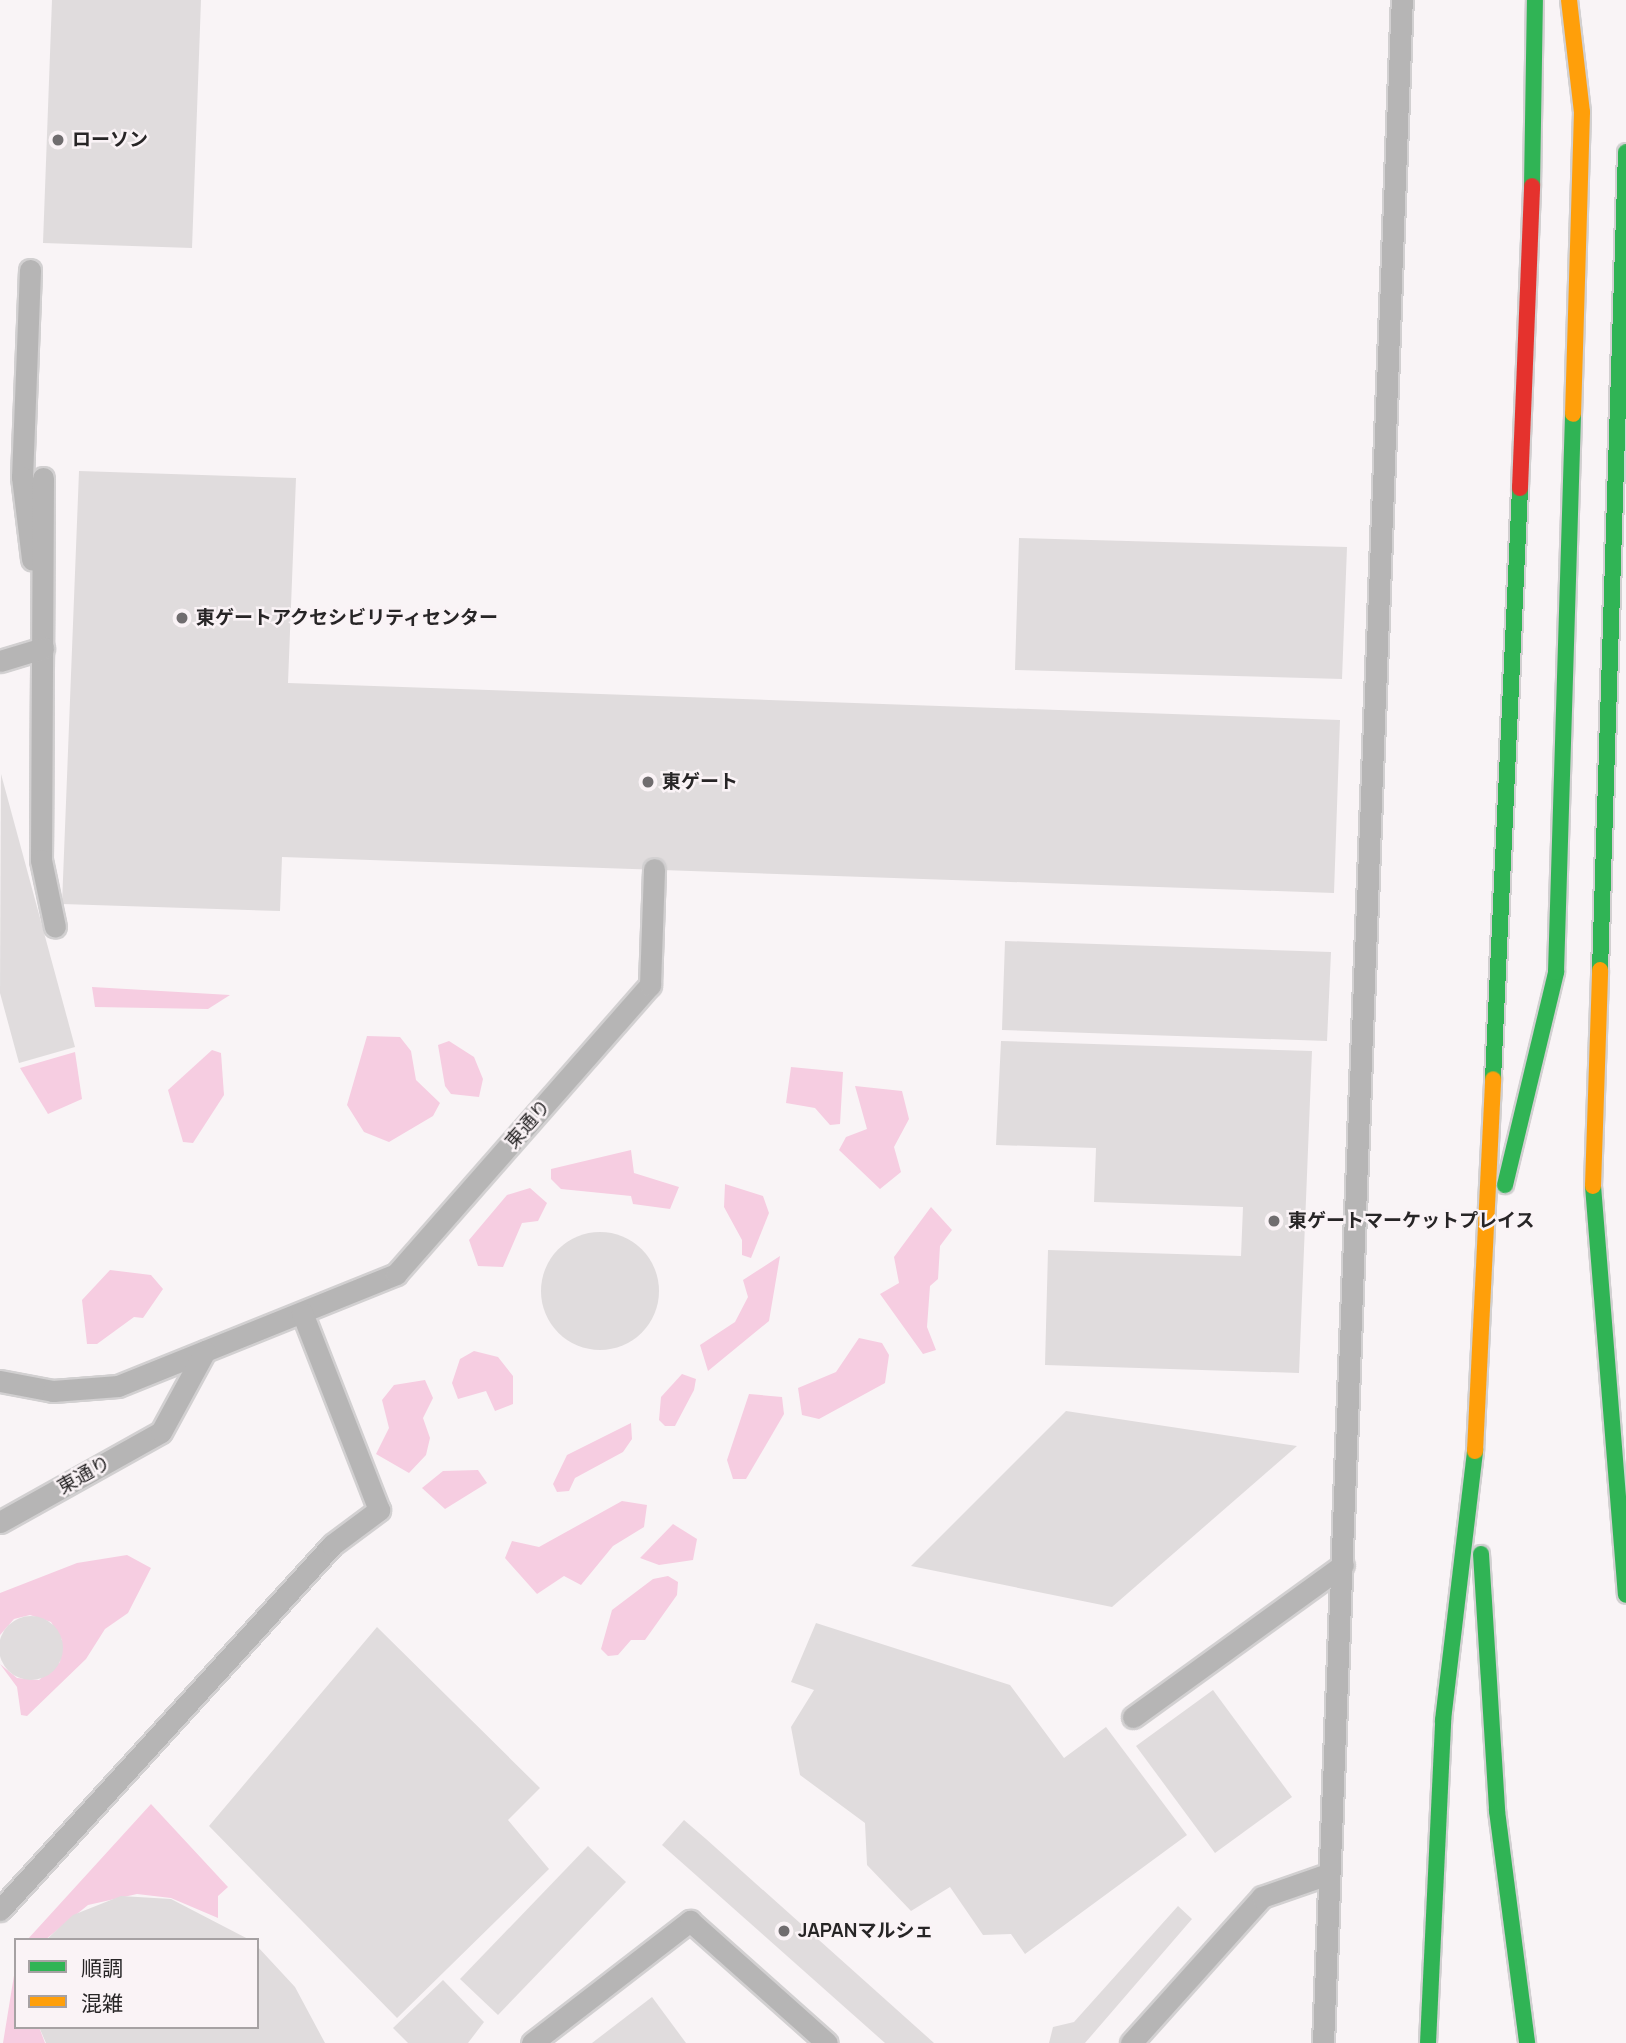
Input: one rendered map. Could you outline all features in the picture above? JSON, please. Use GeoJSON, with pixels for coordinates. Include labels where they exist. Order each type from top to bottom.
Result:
{"type":"FeatureCollection","features":[{"type":"Feature","properties":{"kind":"street"},"geometry":{"type":"LineString","coordinates":[[1429,2043],[1443,1720],[1475,1461],[1530,273],[1535,0]]}},
{"type":"Feature","properties":{"kind":"street"},"geometry":{"type":"LineString","coordinates":[[1484,1276],[1556,972],[1582,112],[1569,0]]}},
{"type":"Feature","properties":{"kind":"street"},"geometry":{"type":"LineString","coordinates":[[1626,152],[1592,1222],[1626,1595]]}},
{"type":"Feature","properties":{"kind":"street"},"geometry":{"type":"LineString","coordinates":[[1475,1461],[1497,1811],[1527,2043]]}},
{"type":"Feature","properties":{"kind":"lane"},"geometry":{"type":"LineString","coordinates":[[1324,2043],[1328,1874],[1343,1565],[1402,0]]}},
{"type":"Feature","properties":{"kind":"lane"},"geometry":{"type":"LineString","coordinates":[[30,271],[22,477],[43,648]]}},
{"type":"Feature","properties":{"kind":"lane"},"geometry":{"type":"LineString","coordinates":[[43,478],[41,860],[55,927]]}},
{"type":"Feature","properties":{"kind":"lane"},"geometry":{"type":"LineString","coordinates":[[0,661],[43,648]]}},
{"type":"Feature","properties":{"kind":"lane","name":"東通り"},"geometry":{"type":"LineString","coordinates":[[0,1381],[53,1391],[118,1386],[396,1274],[650,985],[654,869]]}},
{"type":"Feature","properties":{"kind":"lane"},"geometry":{"type":"LineString","coordinates":[[0,1910],[332,1545],[379,1510],[302,1312]]}},
{"type":"Feature","properties":{"kind":"lane","name":"東通り"},"geometry":{"type":"LineString","coordinates":[[0,1522],[161,1432],[205,1351]]}},
{"type":"Feature","properties":{"kind":"lane"},"geometry":{"type":"LineString","coordinates":[[1133,1717],[1343,1565]]}},
{"type":"Feature","properties":{"kind":"lane"},"geometry":{"type":"LineString","coordinates":[[1131,2043],[1262,1897],[1328,1874]]}},
{"type":"Feature","properties":{"kind":"lane"},"geometry":{"type":"LineString","coordinates":[[533,2043],[690,1922],[827,2043]]}},
{"type":"Feature","properties":{"kind":"shaded area"},"geometry":{"type":"Polygon","coordinates":[[[92,987],[230,995],[208,1009],[95,1007],[92,987]]]}},
{"type":"Feature","properties":{"kind":"shaded area"},"geometry":{"type":"Polygon","coordinates":[[[367,1036],[400,1037],[411,1051],[416,1080],[440,1103],[433,1116],[389,1142],[364,1132],[347,1105],[367,1036]]]}},
{"type":"Feature","properties":{"kind":"shaded area"},"geometry":{"type":"Polygon","coordinates":[[[449,1041],[474,1057],[483,1079],[479,1097],[451,1094],[445,1086],[438,1045],[449,1041]]]}},
{"type":"Feature","properties":{"kind":"shaded area"},"geometry":{"type":"Polygon","coordinates":[[[212,1050],[221,1053],[224,1095],[193,1143],[183,1142],[168,1090],[212,1050]]]}},
{"type":"Feature","properties":{"kind":"shaded area"},"geometry":{"type":"Polygon","coordinates":[[[75,1052],[82,1099],[48,1114],[20,1068],[75,1052]]]}},
{"type":"Feature","properties":{"kind":"shaded area"},"geometry":{"type":"Polygon","coordinates":[[[791,1067],[843,1072],[840,1124],[830,1125],[815,1108],[786,1103],[791,1067]]]}},
{"type":"Feature","properties":{"kind":"shaded area"},"geometry":{"type":"Polygon","coordinates":[[[855,1086],[902,1091],[909,1119],[894,1147],[901,1172],[880,1189],[839,1150],[846,1137],[867,1129],[855,1086]]]}},
{"type":"Feature","properties":{"kind":"shaded area"},"geometry":{"type":"Polygon","coordinates":[[[631,1150],[634,1173],[679,1187],[670,1209],[633,1204],[631,1196],[561,1189],[551,1179],[551,1169],[631,1150]]]}},
{"type":"Feature","properties":{"kind":"shaded area"},"geometry":{"type":"Polygon","coordinates":[[[725,1184],[763,1196],[769,1213],[751,1258],[742,1255],[742,1240],[724,1207],[725,1184]]]}},
{"type":"Feature","properties":{"kind":"shaded area"},"geometry":{"type":"Polygon","coordinates":[[[530,1188],[547,1203],[538,1221],[522,1223],[503,1267],[478,1266],[469,1240],[507,1195],[530,1188]]]}},
{"type":"Feature","properties":{"kind":"shaded area"},"geometry":{"type":"Polygon","coordinates":[[[931,1207],[952,1230],[940,1246],[938,1279],[930,1286],[927,1327],[936,1350],[923,1354],[880,1294],[899,1283],[894,1257],[931,1207]]]}},
{"type":"Feature","properties":{"kind":"shaded area"},"geometry":{"type":"Polygon","coordinates":[[[780,1256],[769,1321],[708,1371],[700,1345],[735,1322],[748,1297],[743,1280],[780,1256]]]}},
{"type":"Feature","properties":{"kind":"shaded area"},"geometry":{"type":"Polygon","coordinates":[[[110,1270],[151,1275],[163,1289],[143,1318],[134,1317],[97,1344],[87,1344],[82,1300],[110,1270]]]}},
{"type":"Feature","properties":{"kind":"shaded area"},"geometry":{"type":"Polygon","coordinates":[[[859,1338],[882,1343],[889,1355],[885,1383],[819,1419],[802,1415],[798,1388],[836,1372],[859,1338]]]}},
{"type":"Feature","properties":{"kind":"shaded area"},"geometry":{"type":"Polygon","coordinates":[[[474,1351],[498,1357],[513,1376],[513,1404],[495,1411],[486,1391],[458,1399],[452,1383],[460,1359],[474,1351]]]}},
{"type":"Feature","properties":{"kind":"shaded area"},"geometry":{"type":"Polygon","coordinates":[[[682,1374],[696,1379],[694,1390],[675,1426],[665,1426],[659,1420],[661,1397],[682,1374]]]}},
{"type":"Feature","properties":{"kind":"shaded area"},"geometry":{"type":"Polygon","coordinates":[[[425,1380],[433,1398],[423,1418],[430,1438],[426,1455],[409,1473],[376,1454],[389,1428],[382,1400],[394,1385],[425,1380]]]}},
{"type":"Feature","properties":{"kind":"shaded area"},"geometry":{"type":"Polygon","coordinates":[[[749,1394],[782,1397],[784,1414],[746,1479],[733,1479],[727,1460],[749,1394]]]}},
{"type":"Feature","properties":{"kind":"shaded area"},"geometry":{"type":"Polygon","coordinates":[[[631,1423],[632,1439],[623,1452],[575,1478],[569,1491],[557,1492],[553,1484],[567,1455],[631,1423]]]}},
{"type":"Feature","properties":{"kind":"shaded area"},"geometry":{"type":"Polygon","coordinates":[[[478,1470],[487,1483],[445,1509],[422,1488],[443,1471],[478,1470]]]}},
{"type":"Feature","properties":{"kind":"shaded area"},"geometry":{"type":"Polygon","coordinates":[[[622,1501],[647,1505],[644,1527],[613,1546],[581,1585],[564,1576],[537,1594],[505,1558],[512,1541],[539,1547],[622,1501]]]}},
{"type":"Feature","properties":{"kind":"shaded area"},"geometry":{"type":"Polygon","coordinates":[[[673,1524],[697,1539],[693,1560],[659,1565],[640,1558],[673,1524]]]}},
{"type":"Feature","properties":{"kind":"shaded area"},"geometry":{"type":"Polygon","coordinates":[[[127,1555],[151,1568],[128,1613],[105,1629],[86,1659],[27,1716],[21,1715],[17,1687],[0,1664],[17,1678],[39,1680],[60,1662],[62,1640],[51,1622],[30,1615],[14,1619],[0,1635],[0,1593],[77,1563],[127,1555]]]}},
{"type":"Feature","properties":{"kind":"shaded area"},"geometry":{"type":"Polygon","coordinates":[[[668,1576],[678,1582],[677,1595],[645,1640],[631,1640],[618,1655],[608,1656],[601,1649],[612,1610],[653,1579],[668,1576]]]}},
{"type":"Feature","properties":{"kind":"shaded area"},"geometry":{"type":"Polygon","coordinates":[[[151,1804],[228,1887],[218,1896],[218,1918],[171,1898],[137,1894],[88,1905],[47,1938],[29,1938],[151,1804]]]}},
{"type":"Feature","properties":{"kind":"shaded area"},"geometry":{"type":"Polygon","coordinates":[[[14,1975],[14,2029],[40,2029],[45,2043],[3,2043],[14,1975]]]}},
{"type":"Feature","properties":{"kind":"building"},"geometry":{"type":"Polygon","coordinates":[[[52,0],[201,0],[192,248],[43,243],[52,0]]]}},
{"type":"Feature","properties":{"kind":"building"},"geometry":{"type":"Polygon","coordinates":[[[79,471],[296,478],[288,683],[1340,720],[1334,893],[282,857],[280,911],[62,904],[79,471]]]}},
{"type":"Feature","properties":{"kind":"building"},"geometry":{"type":"Polygon","coordinates":[[[1019,538],[1347,547],[1342,679],[1015,670],[1019,538]]]}},
{"type":"Feature","properties":{"kind":"building"},"geometry":{"type":"Polygon","coordinates":[[[1,774],[75,1047],[19,1063],[0,993],[1,774]]]}},
{"type":"Feature","properties":{"kind":"building"},"geometry":{"type":"Polygon","coordinates":[[[1005,941],[1331,952],[1327,1041],[1002,1030],[1005,941]]]}},
{"type":"Feature","properties":{"kind":"building","name":"東ゲートマーケットプレイス"},"geometry":{"type":"Polygon","coordinates":[[[1001,1041],[1312,1051],[1299,1373],[1045,1365],[1048,1250],[1241,1256],[1243,1207],[1094,1202],[1096,1148],[996,1145],[1001,1041]]]}},
{"type":"Feature","properties":{"kind":"building"},"geometry":{"type":"Polygon","coordinates":[[[600,1232],[623,1236],[642,1249],[655,1268],[659,1291],[655,1314],[642,1333],[623,1346],[600,1350],[577,1346],[558,1333],[545,1314],[541,1291],[545,1268],[558,1249],[577,1236],[600,1232]]]}},
{"type":"Feature","properties":{"kind":"building"},"geometry":{"type":"Polygon","coordinates":[[[1066,1411],[1297,1446],[1112,1607],[911,1566],[1066,1411]]]}},
{"type":"Feature","properties":{"kind":"building"},"geometry":{"type":"Polygon","coordinates":[[[25,1616],[37,1616],[54,1625],[61,1636],[61,1660],[54,1671],[37,1680],[25,1680],[13,1675],[4,1666],[-1,1654],[-1,1642],[4,1630],[13,1621],[25,1616]]]}},
{"type":"Feature","properties":{"kind":"building"},"geometry":{"type":"Polygon","coordinates":[[[816,1623],[1010,1685],[1064,1758],[1106,1727],[1187,1835],[1025,1954],[1011,1934],[983,1935],[950,1887],[911,1911],[867,1865],[865,1823],[800,1775],[791,1727],[814,1690],[791,1682],[816,1623]]]}},
{"type":"Feature","properties":{"kind":"building"},"geometry":{"type":"Polygon","coordinates":[[[377,1627],[540,1788],[508,1820],[549,1869],[397,2018],[209,1826],[377,1627]]]}},
{"type":"Feature","properties":{"kind":"building"},"geometry":{"type":"Polygon","coordinates":[[[1213,1690],[1292,1797],[1215,1853],[1136,1746],[1213,1690]]]}},
{"type":"Feature","properties":{"kind":"building","name":"JAPANマルシェ"},"geometry":{"type":"Polygon","coordinates":[[[684,1820],[934,2043],[885,2043],[662,1845],[684,1820]]]}},
{"type":"Feature","properties":{"kind":"building"},"geometry":{"type":"Polygon","coordinates":[[[588,1846],[626,1882],[498,2015],[460,1979],[588,1846]]]}},
{"type":"Feature","properties":{"kind":"building"},"geometry":{"type":"Polygon","coordinates":[[[121,1896],[171,1899],[246,1938],[48,1938],[73,1915],[121,1896]]]}},
{"type":"Feature","properties":{"kind":"building"},"geometry":{"type":"Polygon","coordinates":[[[1178,1906],[1192,1919],[1085,2043],[1049,2043],[1053,2027],[1074,2022],[1178,1906]]]}},
{"type":"Feature","properties":{"kind":"building"},"geometry":{"type":"Polygon","coordinates":[[[259,1948],[295,1987],[325,2043],[46,2043],[40,2029],[259,2029],[259,1948]]]}},
{"type":"Feature","properties":{"kind":"building"},"geometry":{"type":"Polygon","coordinates":[[[443,1980],[484,2022],[468,2043],[408,2043],[393,2028],[443,1980]]]}},
{"type":"Feature","properties":{"kind":"building"},"geometry":{"type":"Polygon","coordinates":[[[652,1997],[686,2043],[592,2043],[652,1997]]]}},
{"type":"Feature","properties":{"kind":"traffic: fast"},"geometry":{"type":"LineString","coordinates":[[1532,186],[1535,0]]}},
{"type":"Feature","properties":{"kind":"traffic: fast"},"geometry":{"type":"LineString","coordinates":[[1600,970],[1626,152]]}},
{"type":"Feature","properties":{"kind":"traffic: fast"},"geometry":{"type":"LineString","coordinates":[[1505,1185],[1556,972],[1573,414]]}},
{"type":"Feature","properties":{"kind":"traffic: fast"},"geometry":{"type":"LineString","coordinates":[[1493,1079],[1520,488]]}},
{"type":"Feature","properties":{"kind":"traffic: fast"},"geometry":{"type":"LineString","coordinates":[[1593,1186],[1626,1595]]}},
{"type":"Feature","properties":{"kind":"traffic: fast"},"geometry":{"type":"LineString","coordinates":[[1428,2043],[1443,1720],[1475,1451]]}},
{"type":"Feature","properties":{"kind":"traffic: fast"},"geometry":{"type":"LineString","coordinates":[[1481,1554],[1497,1811],[1527,2043]]}},
{"type":"Feature","properties":{"kind":"traffic: slow"},"geometry":{"type":"LineString","coordinates":[[1569,0],[1582,112],[1573,414]]}},
{"type":"Feature","properties":{"kind":"traffic: slow"},"geometry":{"type":"LineString","coordinates":[[1593,1186],[1600,970]]}},
{"type":"Feature","properties":{"kind":"traffic: slow"},"geometry":{"type":"LineString","coordinates":[[1475,1451],[1493,1079]]}},
{"type":"Feature","properties":{"kind":"traffic: jam"},"geometry":{"type":"LineString","coordinates":[[1520,488],[1532,186]]}},
{"type":"Feature","properties":{"kind":"place","name":"ローソン"},"geometry":{"type":"Point","coordinates":[58,140]}},
{"type":"Feature","properties":{"kind":"place","name":"東ゲートアクセシビリティセンター"},"geometry":{"type":"Point","coordinates":[182,618]}},
{"type":"Feature","properties":{"kind":"place","name":"東ゲート"},"geometry":{"type":"Point","coordinates":[648,782]}},
{"type":"Feature","properties":{"kind":"place","name":"東ゲートマーケットプレイス"},"geometry":{"type":"Point","coordinates":[1274,1221]}},
{"type":"Feature","properties":{"kind":"place","name":"JAPANマルシェ"},"geometry":{"type":"Point","coordinates":[784,1931]}}]}
